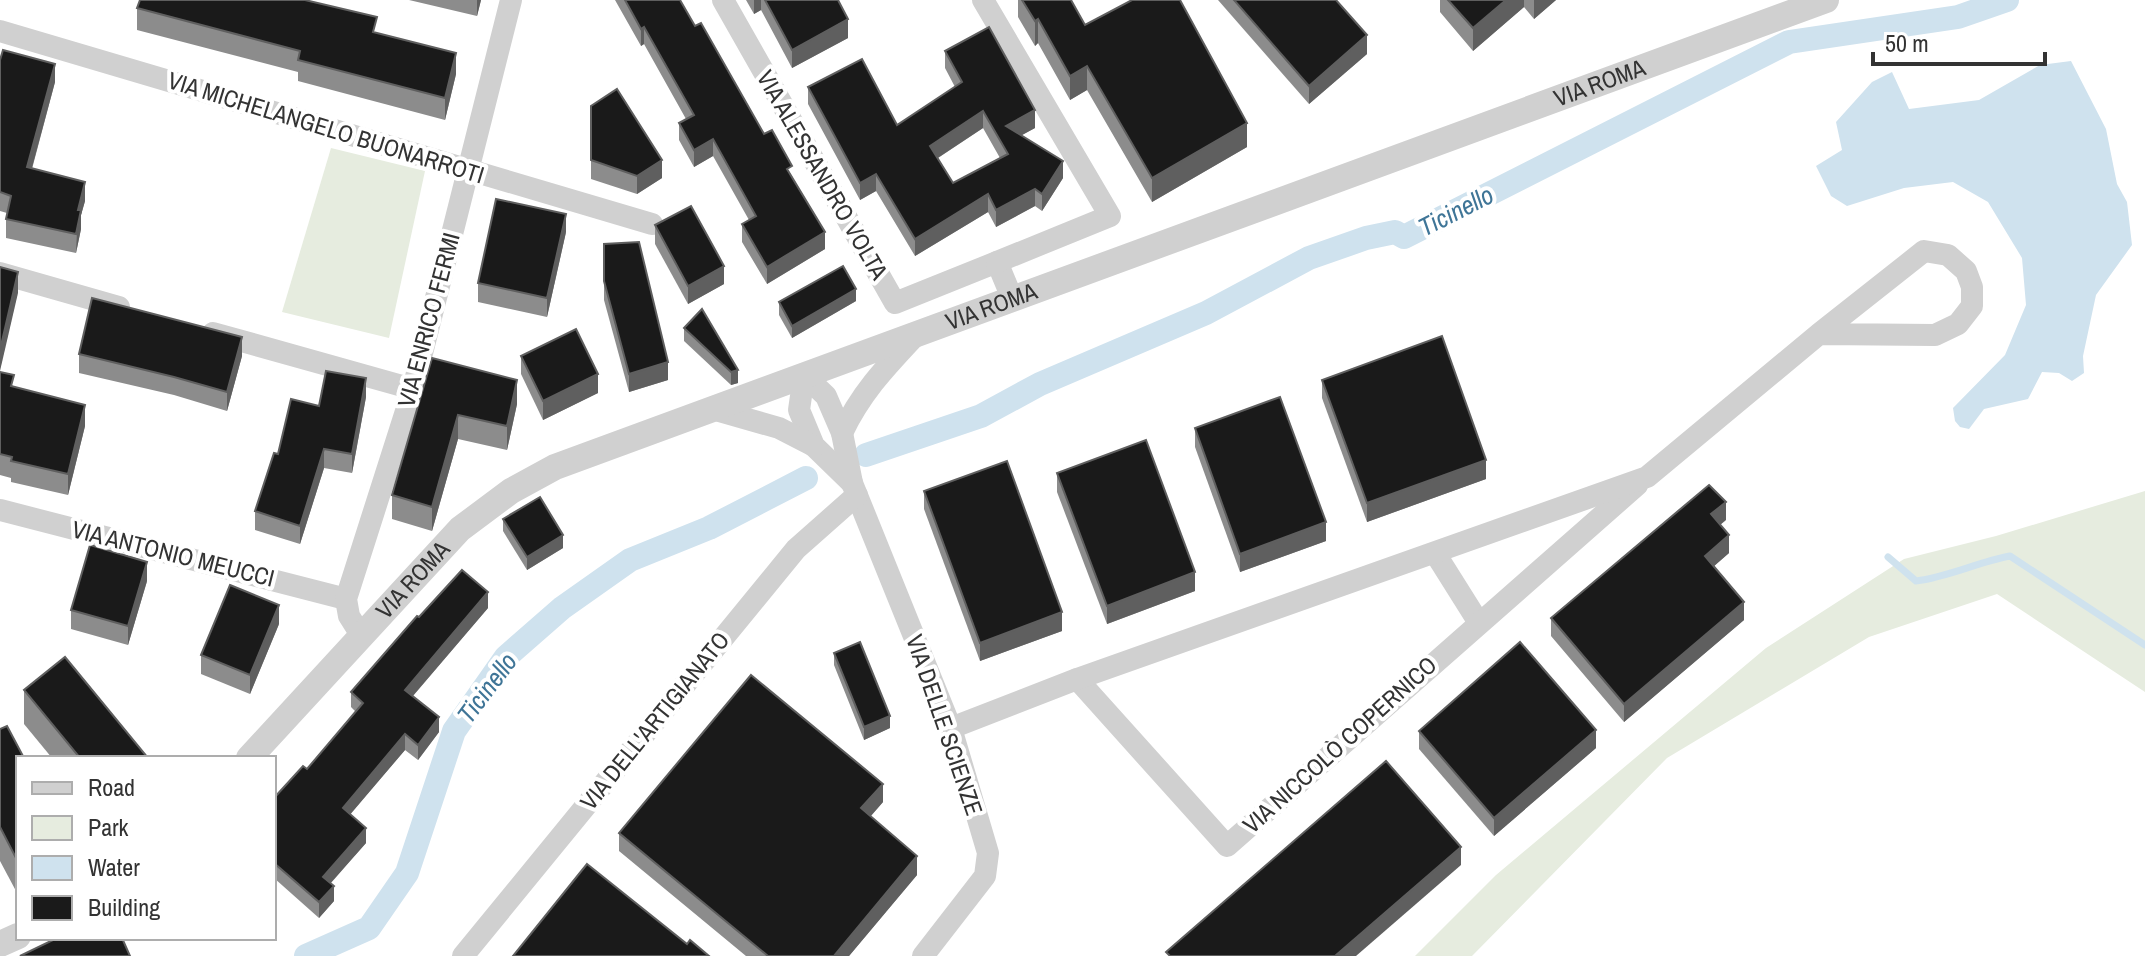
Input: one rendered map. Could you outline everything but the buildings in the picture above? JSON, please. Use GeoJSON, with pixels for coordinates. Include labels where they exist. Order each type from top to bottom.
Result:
{"type":"FeatureCollection","features":[{"type":"Feature","properties":{"kind":"street","name":"VIA ENRICO FERMI"},"geometry":{"type":"LineString","coordinates":[[346,599],[413,389],[511,0]]}},
{"type":"Feature","properties":{"kind":"street","name":"VIA ALESSANDRO VOLTA"},"geometry":{"type":"LineString","coordinates":[[723,0],[895,303],[997,262]]}},
{"type":"Feature","properties":{"kind":"street"},"geometry":{"type":"LineString","coordinates":[[983,0],[1110,216],[997,262],[1012,298]]}},
{"type":"Feature","properties":{"kind":"street","name":"VIA ROMA"},"geometry":{"type":"LineString","coordinates":[[251,756],[460,529],[511,491],[555,467],[1826,0]]}},
{"type":"Feature","properties":{"kind":"street","name":"VIA MICHELANGELO BUONARROTI"},"geometry":{"type":"LineString","coordinates":[[0,31],[652,224]]}},
{"type":"Feature","properties":{"kind":"street","name":"VIA NICCOLÒ COPERNICO"},"geometry":{"type":"LineString","coordinates":[[1077,679],[1227,846],[1647,477],[1819,334],[1924,251],[1948,255],[1966,271],[1972,287],[1972,306],[1958,324],[1935,335],[1819,334]]}},
{"type":"Feature","properties":{"kind":"street"},"geometry":{"type":"LineString","coordinates":[[0,273],[138,312]]}},
{"type":"Feature","properties":{"kind":"street"},"geometry":{"type":"LineString","coordinates":[[199,329],[413,389]]}},
{"type":"Feature","properties":{"kind":"street"},"geometry":{"type":"LineString","coordinates":[[842,433],[857,402],[917,333]]}},
{"type":"Feature","properties":{"kind":"street","name":"VIA DELLE SCIENZE"},"geometry":{"type":"LineString","coordinates":[[804,375],[826,396],[842,433],[854,489],[951,728],[988,853],[985,876],[980,884],[923,956]]}},
{"type":"Feature","properties":{"kind":"street","name":"VIA DELLE SCIENZE"},"geometry":{"type":"LineString","coordinates":[[804,375],[799,410],[814,446]]}},
{"type":"Feature","properties":{"kind":"street","name":"VIA DELLE SCIENZE"},"geometry":{"type":"LineString","coordinates":[[712,409],[779,428],[814,446],[854,489]]}},
{"type":"Feature","properties":{"kind":"street","name":"VIA NICCOLÒ COPERNICO"},"geometry":{"type":"LineString","coordinates":[[951,728],[1077,679],[1647,477]]}},
{"type":"Feature","properties":{"kind":"street","name":"VIA DELL'ARTIGIANATO"},"geometry":{"type":"LineString","coordinates":[[463,956],[796,549],[854,489]]}},
{"type":"Feature","properties":{"kind":"street","name":"VIA ANTONIO MEUCCI"},"geometry":{"type":"LineString","coordinates":[[0,510],[346,599]]}},
{"type":"Feature","properties":{"kind":"street"},"geometry":{"type":"LineString","coordinates":[[1435,553],[1479,623]]}},
{"type":"Feature","properties":{"kind":"street"},"geometry":{"type":"LineString","coordinates":[[346,599],[349,616],[361,635]]}},
{"type":"Feature","properties":{"kind":"green space"},"geometry":{"type":"Polygon","coordinates":[[[331,148],[425,171],[389,338],[282,312],[331,148]]]}},
{"type":"Feature","properties":{"kind":"green space"},"geometry":{"type":"Polygon","coordinates":[[[2145,491],[2145,692],[1997,594],[1869,637],[1667,758],[1472,956],[1415,956],[1496,875],[1766,648],[1904,559],[1996,536],[2145,491]]]}},
{"type":"Feature","properties":{"kind":"water"},"geometry":{"type":"Polygon","coordinates":[[[2071,61],[2106,129],[2117,184],[2127,202],[2132,245],[2096,295],[2083,356],[2084,373],[2072,381],[2059,373],[2042,372],[2028,399],[1984,409],[1969,429],[1960,427],[1955,421],[1953,408],[2005,355],[2026,305],[2022,258],[1988,202],[1953,182],[1904,188],[1847,206],[1831,196],[1816,166],[1842,150],[1836,122],[1872,82],[1892,72],[1909,109],[1979,100],[2040,65],[2071,61]]]}},
{"type":"Feature","properties":{"kind":"waterway","name":"Ticinello"},"geometry":{"type":"LineString","coordinates":[[866,455],[981,416],[1040,384],[1206,313],[1309,258],[1366,238],[1395,232],[1404,237],[1789,42],[1958,17],[2007,0]]}},
{"type":"Feature","properties":{"kind":"waterway","name":"Ticinello"},"geometry":{"type":"LineString","coordinates":[[306,956],[369,928],[407,873],[454,731],[506,657],[562,608],[630,560],[709,528],[806,478]]}},
{"type":"Feature","properties":{"kind":"waterway"},"geometry":{"type":"LineString","coordinates":[[1888,557],[1916,581],[2010,556],[2145,645]]}}]}
